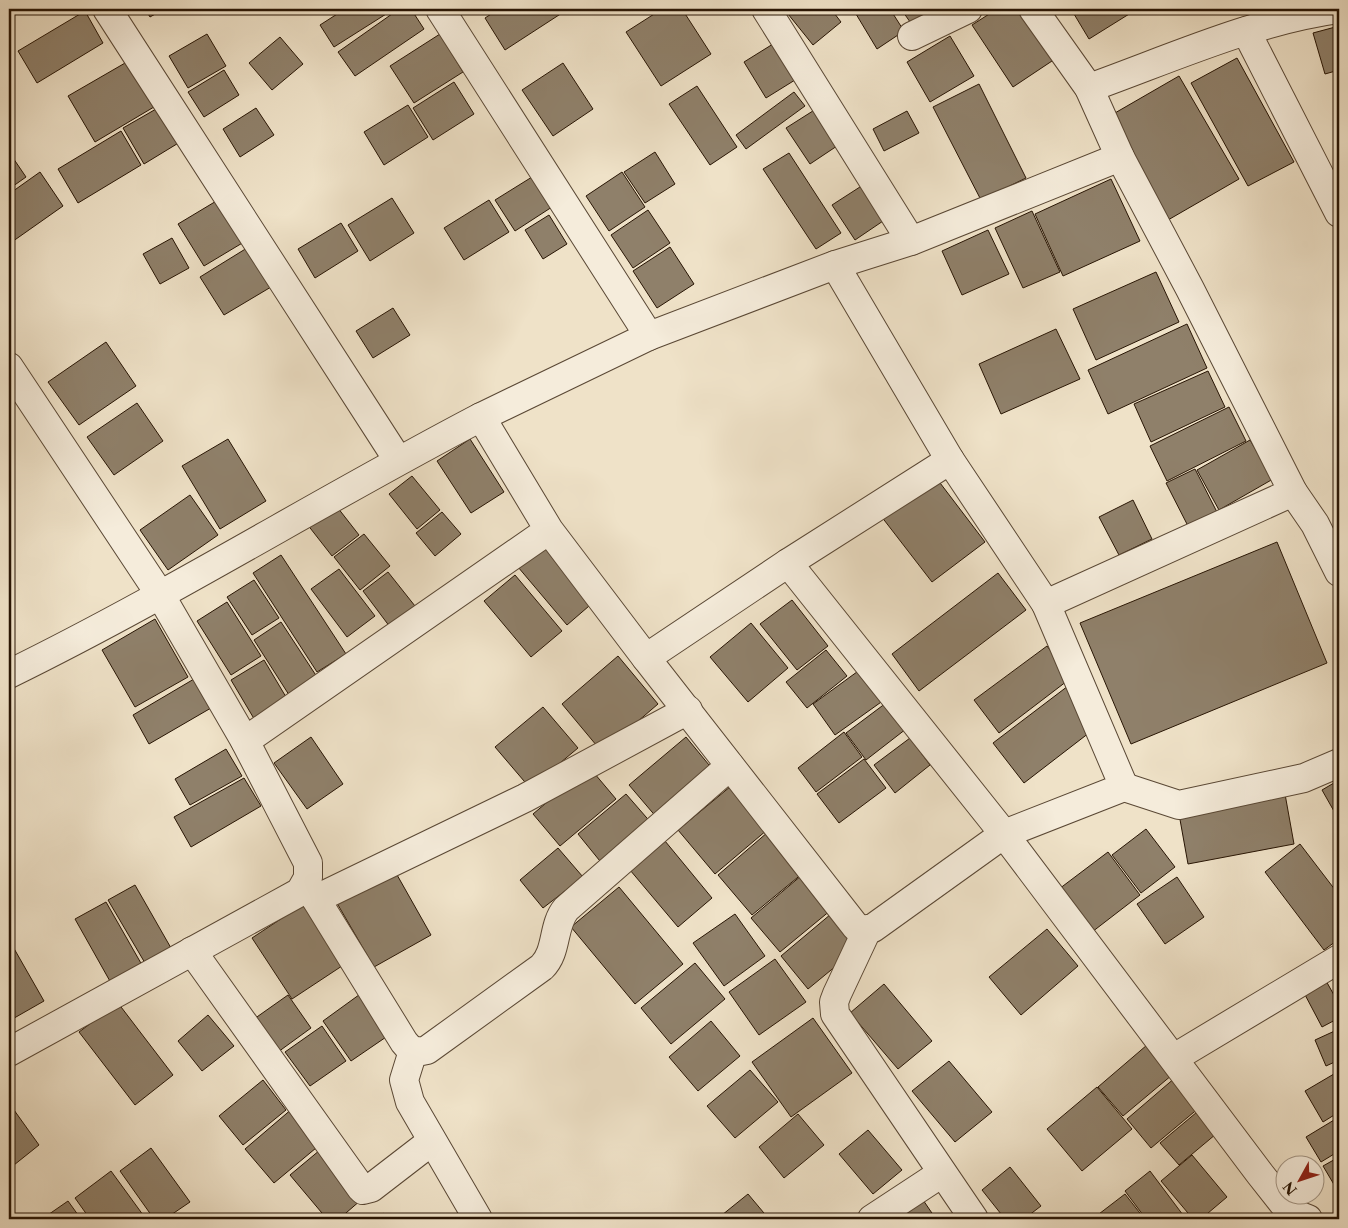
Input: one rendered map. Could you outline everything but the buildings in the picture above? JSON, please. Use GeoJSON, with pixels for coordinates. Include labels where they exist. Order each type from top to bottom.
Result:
{"type":"FeatureCollection","features":[{"type":"Feature","properties":{"kind":"street"},"geometry":{"type":"LineString","coordinates":[[107,9],[398,460]]}},
{"type":"Feature","properties":{"kind":"street"},"geometry":{"type":"LineString","coordinates":[[440,9],[649,336]]}},
{"type":"Feature","properties":{"kind":"street"},"geometry":{"type":"LineString","coordinates":[[766,9],[911,241]]}},
{"type":"Feature","properties":{"kind":"street"},"geometry":{"type":"LineString","coordinates":[[912,36],[968,9]]}},
{"type":"Feature","properties":{"kind":"street"},"geometry":{"type":"LineString","coordinates":[[1033,9],[1089,88],[1120,157],[1190,289],[1293,492],[1315,524],[1339,572]]}},
{"type":"Feature","properties":{"kind":"street"},"geometry":{"type":"LineString","coordinates":[[1089,88],[1246,31],[1323,10]]}},
{"type":"Feature","properties":{"kind":"street"},"geometry":{"type":"LineString","coordinates":[[1246,31],[1339,214]]}},
{"type":"Feature","properties":{"kind":"street"},"geometry":{"type":"LineString","coordinates":[[9,674],[161,596],[398,460],[481,417],[649,336],[835,265],[911,241],[1120,157]]}},
{"type":"Feature","properties":{"kind":"street"},"geometry":{"type":"LineString","coordinates":[[835,265],[950,460],[1046,604],[1124,787]]}},
{"type":"Feature","properties":{"kind":"street"},"geometry":{"type":"LineString","coordinates":[[9,367],[161,596],[245,741],[308,863],[311,891],[404,1042],[413,1051],[427,1050],[542,967],[552,953],[560,919],[566,909],[730,766]]}},
{"type":"Feature","properties":{"kind":"street"},"geometry":{"type":"LineString","coordinates":[[481,417],[549,530],[646,658],[856,927],[867,930],[873,928],[1004,834],[1124,787],[1179,805],[1304,778],[1339,763]]}},
{"type":"Feature","properties":{"kind":"street"},"geometry":{"type":"LineString","coordinates":[[646,658],[788,563],[950,460]]}},
{"type":"Feature","properties":{"kind":"street"},"geometry":{"type":"LineString","coordinates":[[1046,604],[1293,492]]}},
{"type":"Feature","properties":{"kind":"street"},"geometry":{"type":"LineString","coordinates":[[245,741],[549,530]]}},
{"type":"Feature","properties":{"kind":"street"},"geometry":{"type":"LineString","coordinates":[[788,563],[1004,834],[1292,1217]]}},
{"type":"Feature","properties":{"kind":"street"},"geometry":{"type":"LineString","coordinates":[[9,1052],[300,892],[311,891],[525,798],[688,710]]}},
{"type":"Feature","properties":{"kind":"street"},"geometry":{"type":"LineString","coordinates":[[867,930],[837,994],[834,1002],[835,1014],[974,1219]]}},
{"type":"Feature","properties":{"kind":"street"},"geometry":{"type":"LineString","coordinates":[[192,950],[361,1188],[364,1190],[370,1188],[432,1141]]}},
{"type":"Feature","properties":{"kind":"street"},"geometry":{"type":"LineString","coordinates":[[1174,1058],[1339,959]]}},
{"type":"Feature","properties":{"kind":"street"},"geometry":{"type":"LineString","coordinates":[[413,1051],[404,1080],[410,1102],[478,1219]]}},
{"type":"Feature","properties":{"kind":"street"},"geometry":{"type":"LineString","coordinates":[[872,1219],[942,1173]]}}]}
